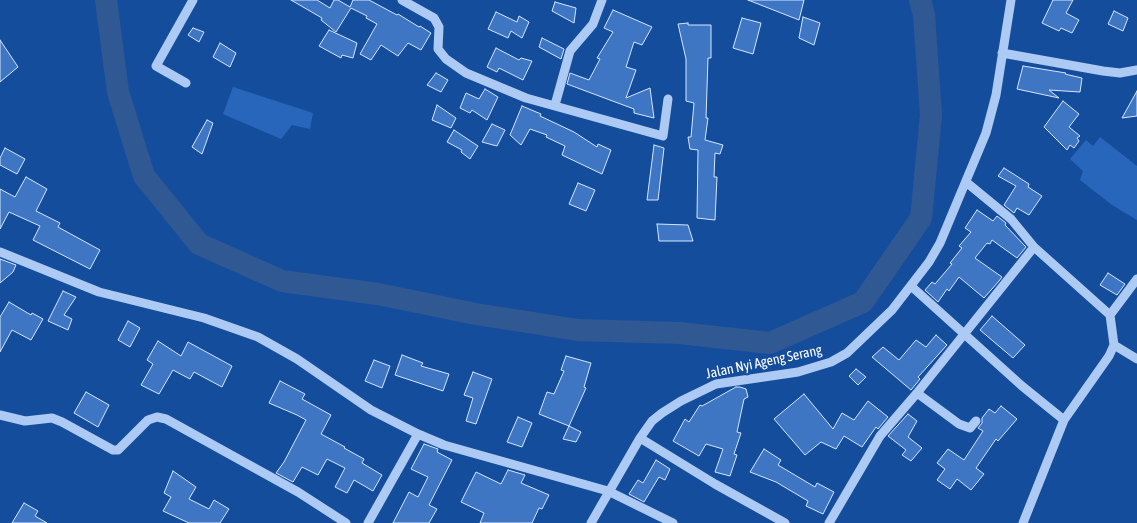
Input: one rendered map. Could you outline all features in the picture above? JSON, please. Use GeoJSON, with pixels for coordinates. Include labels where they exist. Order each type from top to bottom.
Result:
{"type":"FeatureCollection","features":[{"type":"Feature","properties":{"kind":"street"},"geometry":{"type":"LineString","coordinates":[[186,83],[156,66],[193,0]]}},
{"type":"Feature","properties":{"kind":"street"},"geometry":{"type":"LineString","coordinates":[[402,0],[434,18],[439,27],[438,49],[446,59],[466,72],[518,95],[663,136],[668,99]]}},
{"type":"Feature","properties":{"kind":"street"},"geometry":{"type":"LineString","coordinates":[[555,105],[570,51],[593,24],[602,0]]}},
{"type":"Feature","properties":{"kind":"street","name":"Jalan Nyi Ageng Serang"},"geometry":{"type":"LineString","coordinates":[[592,523],[608,491],[640,438],[652,421],[662,413],[680,401],[716,384],[798,372],[831,362],[847,353],[892,310],[940,243],[986,133],[996,94],[1011,0]]}},
{"type":"Feature","properties":{"kind":"street"},"geometry":{"type":"LineString","coordinates":[[1002,53],[1103,71],[1120,73],[1137,70]]}},
{"type":"Feature","properties":{"kind":"street"},"geometry":{"type":"LineString","coordinates":[[966,182],[1011,219],[1034,247],[1110,315],[1114,345],[1064,420],[1024,523]]}},
{"type":"Feature","properties":{"kind":"street"},"geometry":{"type":"LineString","coordinates":[[829,523],[880,436],[965,335],[1034,247]]}},
{"type":"Feature","properties":{"kind":"street"},"geometry":{"type":"LineString","coordinates":[[0,252],[99,292],[204,318],[258,337],[297,359],[371,410],[418,434],[444,445],[608,491],[673,523]]}},
{"type":"Feature","properties":{"kind":"street"},"geometry":{"type":"LineString","coordinates":[[1110,315],[1137,279]]}},
{"type":"Feature","properties":{"kind":"street"},"geometry":{"type":"LineString","coordinates":[[911,286],[1022,386],[1064,420]]}},
{"type":"Feature","properties":{"kind":"street"},"geometry":{"type":"LineString","coordinates":[[1114,345],[1137,358]]}},
{"type":"Feature","properties":{"kind":"street"},"geometry":{"type":"LineString","coordinates":[[917,393],[959,424],[970,428],[976,421]]}},
{"type":"Feature","properties":{"kind":"street"},"geometry":{"type":"LineString","coordinates":[[0,415],[25,421],[52,418],[113,450],[118,450],[148,420],[157,417],[166,419],[298,492],[346,523]]}},
{"type":"Feature","properties":{"kind":"street"},"geometry":{"type":"LineString","coordinates":[[368,523],[418,434]]}},
{"type":"Feature","properties":{"kind":"street"},"geometry":{"type":"LineString","coordinates":[[640,438],[714,484],[785,523]]}},
{"type":"Feature","properties":{"kind":"shaded area"},"geometry":{"type":"Polygon","coordinates":[[[233,87],[313,113],[310,129],[292,125],[281,139],[223,114],[233,87]]]}},
{"type":"Feature","properties":{"kind":"shaded area"},"geometry":{"type":"Polygon","coordinates":[[[1100,137],[1137,166],[1137,220],[1112,205],[1080,180],[1083,171],[1070,159],[1086,140],[1093,146],[1100,137]]]}},
{"type":"Feature","properties":{"kind":"building"},"geometry":{"type":"Polygon","coordinates":[[[291,0],[317,0],[330,8],[334,0],[338,0],[350,7],[353,0],[369,0],[431,33],[421,50],[408,43],[398,56],[381,45],[371,60],[360,54],[377,24],[366,18],[367,16],[351,8],[336,32],[321,20],[322,18],[291,0]]]}},
{"type":"Feature","properties":{"kind":"building"},"geometry":{"type":"Polygon","coordinates":[[[748,0],[804,0],[799,20],[748,0]]]}},
{"type":"Feature","properties":{"kind":"building"},"geometry":{"type":"Polygon","coordinates":[[[1053,0],[1073,0],[1066,13],[1079,20],[1072,33],[1061,28],[1059,31],[1042,23],[1053,0]]]}},
{"type":"Feature","properties":{"kind":"building"},"geometry":{"type":"Polygon","coordinates":[[[555,2],[576,8],[574,23],[552,11],[555,2]]]}},
{"type":"Feature","properties":{"kind":"building"},"geometry":{"type":"Polygon","coordinates":[[[613,10],[652,27],[642,45],[634,42],[626,67],[636,70],[626,98],[650,88],[654,118],[634,113],[634,109],[567,84],[570,73],[589,80],[600,59],[597,58],[613,32],[604,28],[613,10]]]}},
{"type":"Feature","properties":{"kind":"building"},"geometry":{"type":"Polygon","coordinates":[[[1114,11],[1128,18],[1123,31],[1108,24],[1114,11]]]}},
{"type":"Feature","properties":{"kind":"building"},"geometry":{"type":"Polygon","coordinates":[[[496,12],[517,22],[519,16],[529,22],[522,38],[511,31],[508,38],[488,29],[496,12]]]}},
{"type":"Feature","properties":{"kind":"building"},"geometry":{"type":"Polygon","coordinates":[[[803,17],[820,23],[814,45],[799,38],[803,17]]]}},
{"type":"Feature","properties":{"kind":"building"},"geometry":{"type":"Polygon","coordinates":[[[742,18],[761,23],[753,54],[733,48],[742,18]]]}},
{"type":"Feature","properties":{"kind":"building"},"geometry":{"type":"Polygon","coordinates":[[[688,23],[688,25],[711,25],[711,58],[708,58],[706,118],[708,118],[705,140],[723,145],[720,154],[715,153],[714,177],[717,177],[715,220],[697,218],[698,150],[690,149],[688,137],[691,137],[694,103],[686,101],[686,59],[678,24],[688,23]]]}},
{"type":"Feature","properties":{"kind":"building"},"geometry":{"type":"Polygon","coordinates":[[[193,28],[204,32],[199,42],[188,35],[193,28]]]}},
{"type":"Feature","properties":{"kind":"building"},"geometry":{"type":"Polygon","coordinates":[[[329,30],[357,43],[353,58],[342,55],[341,58],[319,46],[329,30]]]}},
{"type":"Feature","properties":{"kind":"building"},"geometry":{"type":"Polygon","coordinates":[[[542,38],[564,49],[561,59],[539,47],[542,38]]]}},
{"type":"Feature","properties":{"kind":"building"},"geometry":{"type":"Polygon","coordinates":[[[0,40],[18,67],[0,82],[0,40]]]}},
{"type":"Feature","properties":{"kind":"building"},"geometry":{"type":"Polygon","coordinates":[[[220,43],[236,53],[230,67],[213,57],[220,43]]]}},
{"type":"Feature","properties":{"kind":"building"},"geometry":{"type":"Polygon","coordinates":[[[496,48],[519,60],[521,58],[532,61],[523,80],[499,68],[497,72],[487,67],[496,48]]]}},
{"type":"Feature","properties":{"kind":"building"},"geometry":{"type":"Polygon","coordinates":[[[1023,66],[1066,73],[1082,78],[1080,92],[1049,90],[1059,98],[1017,89],[1023,66]]]}},
{"type":"Feature","properties":{"kind":"building"},"geometry":{"type":"Polygon","coordinates":[[[436,73],[448,80],[441,92],[427,85],[436,73]]]}},
{"type":"Feature","properties":{"kind":"building"},"geometry":{"type":"Polygon","coordinates":[[[485,89],[498,97],[487,120],[472,110],[470,113],[460,108],[466,93],[479,99],[485,89]]]}},
{"type":"Feature","properties":{"kind":"building"},"geometry":{"type":"Polygon","coordinates":[[[1137,91],[1137,116],[1122,118],[1137,91]]]}},
{"type":"Feature","properties":{"kind":"building"},"geometry":{"type":"Polygon","coordinates":[[[1063,101],[1079,114],[1069,127],[1080,136],[1077,138],[1079,141],[1074,148],[1070,145],[1067,150],[1044,127],[1063,101]]]}},
{"type":"Feature","properties":{"kind":"building"},"geometry":{"type":"Polygon","coordinates":[[[437,105],[456,118],[451,128],[432,120],[437,105]]]}},
{"type":"Feature","properties":{"kind":"building"},"geometry":{"type":"Polygon","coordinates":[[[522,106],[574,132],[597,147],[598,144],[611,150],[602,174],[562,155],[565,146],[546,137],[547,135],[530,129],[521,145],[510,135],[522,106]]]}},
{"type":"Feature","properties":{"kind":"building"},"geometry":{"type":"Polygon","coordinates":[[[207,120],[213,123],[202,154],[192,147],[207,120]]]}},
{"type":"Feature","properties":{"kind":"building"},"geometry":{"type":"Polygon","coordinates":[[[492,124],[505,130],[497,146],[482,142],[492,124]]]}},
{"type":"Feature","properties":{"kind":"building"},"geometry":{"type":"Polygon","coordinates":[[[454,130],[478,146],[470,159],[461,152],[462,150],[447,142],[454,130]]]}},
{"type":"Feature","properties":{"kind":"building"},"geometry":{"type":"Polygon","coordinates":[[[654,145],[664,148],[658,200],[647,200],[654,145]]]}},
{"type":"Feature","properties":{"kind":"building"},"geometry":{"type":"Polygon","coordinates":[[[5,148],[25,159],[17,174],[0,165],[0,158],[5,148]]]}},
{"type":"Feature","properties":{"kind":"building"},"geometry":{"type":"Polygon","coordinates":[[[1004,168],[1029,184],[1028,187],[1042,196],[1029,215],[1017,208],[1014,213],[1004,205],[1016,186],[998,176],[1004,168]]]}},
{"type":"Feature","properties":{"kind":"building"},"geometry":{"type":"Polygon","coordinates":[[[26,177],[47,189],[36,211],[60,223],[58,227],[100,250],[90,269],[33,240],[40,226],[9,212],[0,229],[0,189],[15,197],[26,177]]]}},
{"type":"Feature","properties":{"kind":"building"},"geometry":{"type":"Polygon","coordinates":[[[578,183],[595,190],[586,211],[569,204],[578,183]]]}},
{"type":"Feature","properties":{"kind":"building"},"geometry":{"type":"Polygon","coordinates":[[[977,210],[993,221],[997,216],[1006,223],[1005,225],[1026,247],[1017,258],[992,240],[990,244],[987,243],[975,258],[1002,277],[999,281],[984,298],[959,277],[938,302],[925,290],[932,282],[935,284],[952,264],[950,263],[962,248],[959,246],[971,232],[965,228],[977,210]]]}},
{"type":"Feature","properties":{"kind":"building"},"geometry":{"type":"Polygon","coordinates":[[[657,224],[688,225],[693,241],[659,241],[657,224]]]}},
{"type":"Feature","properties":{"kind":"building"},"geometry":{"type":"Polygon","coordinates":[[[0,259],[16,265],[13,272],[0,283],[0,259]]]}},
{"type":"Feature","properties":{"kind":"building"},"geometry":{"type":"Polygon","coordinates":[[[1108,273],[1125,284],[1117,295],[1100,285],[1108,273]]]}},
{"type":"Feature","properties":{"kind":"building"},"geometry":{"type":"Polygon","coordinates":[[[63,291],[76,297],[64,315],[72,319],[68,330],[48,321],[63,291]]]}},
{"type":"Feature","properties":{"kind":"building"},"geometry":{"type":"Polygon","coordinates":[[[9,302],[31,315],[32,313],[43,319],[31,340],[12,330],[0,352],[0,317],[9,302]]]}},
{"type":"Feature","properties":{"kind":"building"},"geometry":{"type":"Polygon","coordinates":[[[992,316],[1025,345],[1013,358],[980,330],[992,316]]]}},
{"type":"Feature","properties":{"kind":"building"},"geometry":{"type":"Polygon","coordinates":[[[128,321],[140,328],[130,347],[118,340],[128,321]]]}},
{"type":"Feature","properties":{"kind":"building"},"geometry":{"type":"Polygon","coordinates":[[[936,335],[947,345],[918,377],[920,379],[911,390],[872,357],[883,347],[899,360],[916,340],[926,347],[936,335]]]}},
{"type":"Feature","properties":{"kind":"building"},"geometry":{"type":"Polygon","coordinates":[[[158,341],[181,356],[188,342],[232,366],[222,387],[194,372],[190,379],[173,370],[159,394],[141,385],[153,364],[147,360],[158,341]]]}},
{"type":"Feature","properties":{"kind":"building"},"geometry":{"type":"Polygon","coordinates":[[[402,355],[423,363],[421,366],[449,374],[443,391],[395,375],[402,355]]]}},
{"type":"Feature","properties":{"kind":"building"},"geometry":{"type":"Polygon","coordinates":[[[566,356],[591,363],[584,387],[586,388],[569,426],[539,414],[547,392],[554,394],[564,371],[561,370],[566,356]]]}},
{"type":"Feature","properties":{"kind":"building"},"geometry":{"type":"Polygon","coordinates":[[[374,360],[390,366],[382,388],[365,381],[374,360]]]}},
{"type":"Feature","properties":{"kind":"building"},"geometry":{"type":"Polygon","coordinates":[[[856,369],[866,377],[858,385],[849,376],[856,369]]]}},
{"type":"Feature","properties":{"kind":"building"},"geometry":{"type":"Polygon","coordinates":[[[473,372],[492,379],[476,424],[466,421],[473,398],[464,395],[473,372]]]}},
{"type":"Feature","properties":{"kind":"building"},"geometry":{"type":"Polygon","coordinates":[[[280,381],[305,394],[302,399],[331,415],[321,434],[364,459],[362,463],[382,475],[373,491],[354,480],[347,493],[335,487],[345,468],[327,459],[318,475],[302,467],[293,482],[276,473],[284,462],[306,420],[269,403],[280,381]]]}},
{"type":"Feature","properties":{"kind":"building"},"geometry":{"type":"Polygon","coordinates":[[[736,387],[746,389],[748,397],[744,399],[737,432],[741,433],[734,454],[737,455],[730,476],[715,472],[723,449],[706,444],[699,456],[673,441],[685,419],[689,422],[700,405],[702,406],[736,387]]]}},
{"type":"Feature","properties":{"kind":"building"},"geometry":{"type":"Polygon","coordinates":[[[86,392],[109,405],[98,427],[74,413],[86,392]]]}},
{"type":"Feature","properties":{"kind":"building"},"geometry":{"type":"Polygon","coordinates":[[[804,394],[833,429],[842,413],[854,420],[868,401],[888,417],[878,429],[876,427],[862,447],[844,436],[836,449],[821,442],[805,455],[774,419],[804,394]]]}},
{"type":"Feature","properties":{"kind":"building"},"geometry":{"type":"Polygon","coordinates":[[[1001,406],[1017,419],[998,441],[996,439],[976,468],[984,474],[971,490],[957,479],[950,489],[937,480],[945,469],[937,463],[948,449],[964,460],[983,431],[978,428],[982,423],[982,418],[989,409],[995,413],[1001,406]]]}},
{"type":"Feature","properties":{"kind":"building"},"geometry":{"type":"Polygon","coordinates":[[[908,414],[917,421],[908,437],[922,448],[911,461],[902,455],[906,450],[888,436],[908,414]]]}},
{"type":"Feature","properties":{"kind":"building"},"geometry":{"type":"Polygon","coordinates":[[[518,417],[532,423],[522,447],[507,442],[518,417]]]}},
{"type":"Feature","properties":{"kind":"building"},"geometry":{"type":"Polygon","coordinates":[[[569,426],[581,432],[576,442],[563,439],[569,426]]]}},
{"type":"Feature","properties":{"kind":"building"},"geometry":{"type":"Polygon","coordinates":[[[424,444],[438,449],[437,452],[452,460],[429,505],[437,509],[429,523],[393,523],[409,492],[418,497],[428,477],[411,469],[424,444]]]}},
{"type":"Feature","properties":{"kind":"building"},"geometry":{"type":"Polygon","coordinates":[[[764,449],[781,460],[778,465],[815,487],[817,483],[834,492],[823,514],[806,506],[808,501],[776,482],[750,472],[764,449]]]}},
{"type":"Feature","properties":{"kind":"building"},"geometry":{"type":"Polygon","coordinates":[[[656,460],[670,469],[665,480],[659,477],[644,502],[629,494],[638,480],[643,483],[656,460]]]}},
{"type":"Feature","properties":{"kind":"building"},"geometry":{"type":"Polygon","coordinates":[[[508,470],[525,475],[521,483],[549,495],[542,509],[539,508],[532,523],[480,523],[484,513],[461,502],[476,472],[501,484],[508,470]]]}},
{"type":"Feature","properties":{"kind":"building"},"geometry":{"type":"Polygon","coordinates":[[[173,471],[196,487],[189,499],[209,509],[214,500],[229,509],[220,523],[189,523],[163,511],[171,497],[164,493],[173,471]]]}},
{"type":"Feature","properties":{"kind":"building"},"geometry":{"type":"Polygon","coordinates":[[[24,503],[38,511],[35,516],[47,523],[12,523],[24,503]]]}},
{"type":"Feature","properties":{"kind":"waterway"},"geometry":{"type":"LineString","coordinates":[[106,0],[118,92],[144,176],[199,244],[282,281],[378,294],[476,314],[578,330],[679,333],[770,343],[863,302],[921,218],[931,115],[924,15],[920,0]]}}]}
